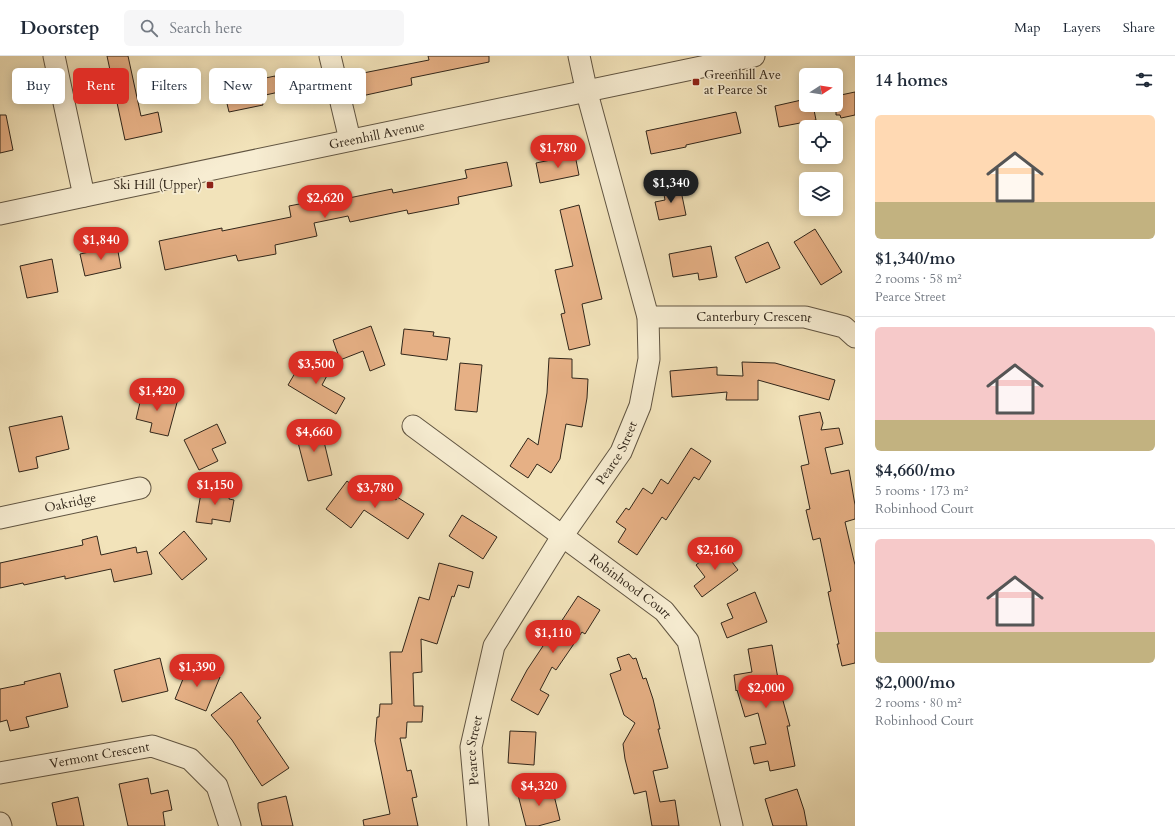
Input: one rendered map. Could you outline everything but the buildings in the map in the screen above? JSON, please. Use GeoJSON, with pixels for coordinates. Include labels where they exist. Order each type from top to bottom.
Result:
{"type":"FeatureCollection","features":[{"type":"Feature","properties":{"kind":"street"},"geometry":{"type":"LineString","coordinates":[[54,56],[84,196]]}},
{"type":"Feature","properties":{"kind":"street"},"geometry":{"type":"LineString","coordinates":[[330,56],[350,140]]}},
{"type":"Feature","properties":{"kind":"street","name":"Pearce Street"},"geometry":{"type":"LineString","coordinates":[[478,826],[472,747],[494,646],[563,535],[621,452],[640,406],[649,359],[648,317],[587,93],[579,56]]}},
{"type":"Feature","properties":{"kind":"street","name":"Greenhill Avenue"},"geometry":{"type":"LineString","coordinates":[[0,214],[350,140],[587,93],[754,56]]}},
{"type":"Feature","properties":{"kind":"street","name":"Canterbury Crescent"},"geometry":{"type":"LineString","coordinates":[[648,317],[805,317],[844,327],[855,337]]}},
{"type":"Feature","properties":{"kind":"street","name":"Robinhood Court"},"geometry":{"type":"LineString","coordinates":[[413,426],[563,535],[664,611],[688,641],[732,826]]}},
{"type":"Feature","properties":{"kind":"street","name":"Oakridge"},"geometry":{"type":"LineString","coordinates":[[0,518],[140,488]]}},
{"type":"Feature","properties":{"kind":"street","name":"Vermont Crescent"},"geometry":{"type":"LineString","coordinates":[[0,773],[152,746],[190,759],[217,786],[230,826]]}},
{"type":"Feature","properties":{"kind":"place","name":"Greenhill Ave at Pearce St"},"geometry":{"type":"Point","coordinates":[696,82]}},
{"type":"Feature","properties":{"kind":"place","name":"Ski Hill (Upper)"},"geometry":{"type":"Point","coordinates":[210,185]}}]}
